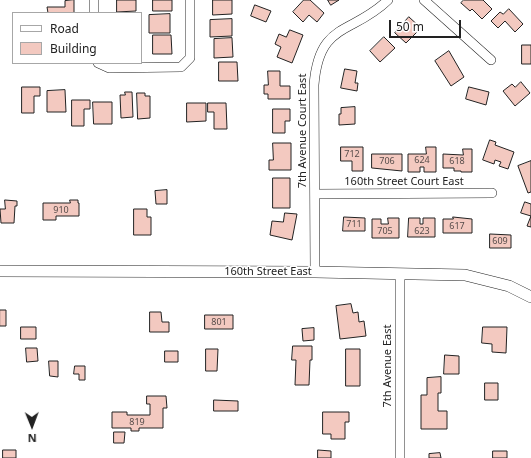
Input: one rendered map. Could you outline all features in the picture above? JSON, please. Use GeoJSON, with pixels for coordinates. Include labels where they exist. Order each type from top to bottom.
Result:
{"type":"FeatureCollection","features":[{"type":"Feature","properties":{"kind":"street"},"geometry":{"type":"LineString","coordinates":[[94,0],[94,12]]}},
{"type":"Feature","properties":{"kind":"street"},"geometry":{"type":"LineString","coordinates":[[100,64],[109,68],[181,67],[187,63],[190,58],[190,0]]}},
{"type":"Feature","properties":{"kind":"street","name":"7th Avenue Court East"},"geometry":{"type":"LineString","coordinates":[[315,272],[314,85],[316,66],[320,55],[331,38],[388,0]]}},
{"type":"Feature","properties":{"kind":"street"},"geometry":{"type":"LineString","coordinates":[[424,0],[491,60]]}},
{"type":"Feature","properties":{"kind":"street","name":"160th Street Court East"},"geometry":{"type":"LineString","coordinates":[[315,194],[492,193]]}},
{"type":"Feature","properties":{"kind":"street","name":"160th Street East"},"geometry":{"type":"LineString","coordinates":[[0,271],[315,272],[465,275],[509,286],[531,297]]}},
{"type":"Feature","properties":{"kind":"street","name":"7th Avenue East"},"geometry":{"type":"LineString","coordinates":[[400,274],[400,458]]}},
{"type":"Feature","properties":{"kind":"building"},"geometry":{"type":"Polygon","coordinates":[[[74,0],[74,12],[48,12],[47,7],[65,7],[65,1],[74,0]]]}},
{"type":"Feature","properties":{"kind":"building"},"geometry":{"type":"Polygon","coordinates":[[[117,0],[136,0],[136,11],[117,12],[117,0]]]}},
{"type":"Feature","properties":{"kind":"building"},"geometry":{"type":"Polygon","coordinates":[[[153,0],[172,0],[172,11],[153,11],[153,0]]]}},
{"type":"Feature","properties":{"kind":"building"},"geometry":{"type":"Polygon","coordinates":[[[213,0],[232,0],[232,14],[213,15],[213,0]]]}},
{"type":"Feature","properties":{"kind":"building"},"geometry":{"type":"Polygon","coordinates":[[[304,0],[310,0],[324,13],[317,22],[309,15],[303,22],[293,12],[304,0]]]}},
{"type":"Feature","properties":{"kind":"building"},"geometry":{"type":"Polygon","coordinates":[[[328,0],[339,0],[331,5],[328,0]]]}},
{"type":"Feature","properties":{"kind":"building"},"geometry":{"type":"Polygon","coordinates":[[[464,0],[483,0],[492,9],[482,19],[472,9],[470,11],[461,3],[464,0]]]}},
{"type":"Feature","properties":{"kind":"building"},"geometry":{"type":"Polygon","coordinates":[[[255,5],[271,11],[266,22],[251,16],[255,5]]]}},
{"type":"Feature","properties":{"kind":"building"},"geometry":{"type":"Polygon","coordinates":[[[509,9],[523,24],[515,32],[505,21],[498,28],[491,21],[500,12],[503,14],[509,9]]]}},
{"type":"Feature","properties":{"kind":"building"},"geometry":{"type":"Polygon","coordinates":[[[170,14],[170,33],[149,33],[149,15],[170,14]]]}},
{"type":"Feature","properties":{"kind":"building"},"geometry":{"type":"Polygon","coordinates":[[[409,17],[421,28],[406,43],[395,33],[409,17]]]}},
{"type":"Feature","properties":{"kind":"building"},"geometry":{"type":"Polygon","coordinates":[[[232,19],[232,36],[210,37],[210,20],[232,19]]]}},
{"type":"Feature","properties":{"kind":"building"},"geometry":{"type":"Polygon","coordinates":[[[290,30],[303,35],[292,63],[277,57],[281,47],[275,44],[279,34],[286,37],[290,30]]]}},
{"type":"Feature","properties":{"kind":"building"},"geometry":{"type":"Polygon","coordinates":[[[153,35],[171,35],[172,54],[153,54],[153,35]]]}},
{"type":"Feature","properties":{"kind":"building"},"geometry":{"type":"Polygon","coordinates":[[[384,37],[395,48],[380,62],[370,51],[384,37]]]}},
{"type":"Feature","properties":{"kind":"building"},"geometry":{"type":"Polygon","coordinates":[[[232,38],[233,57],[214,58],[214,39],[232,38]]]}},
{"type":"Feature","properties":{"kind":"building"},"geometry":{"type":"Polygon","coordinates":[[[522,45],[531,45],[531,64],[522,64],[522,45]]]}},
{"type":"Feature","properties":{"kind":"building"},"geometry":{"type":"Polygon","coordinates":[[[449,51],[464,77],[451,86],[435,61],[449,51]]]}},
{"type":"Feature","properties":{"kind":"building"},"geometry":{"type":"Polygon","coordinates":[[[219,62],[237,62],[238,81],[219,81],[219,62]]]}},
{"type":"Feature","properties":{"kind":"building"},"geometry":{"type":"Polygon","coordinates":[[[345,69],[357,71],[355,83],[358,83],[357,91],[341,88],[345,69]]]}},
{"type":"Feature","properties":{"kind":"building"},"geometry":{"type":"Polygon","coordinates":[[[268,71],[280,71],[280,86],[290,86],[290,99],[268,99],[268,94],[264,94],[264,85],[268,85],[268,71]]]}},
{"type":"Feature","properties":{"kind":"building"},"geometry":{"type":"Polygon","coordinates":[[[521,82],[530,93],[515,106],[503,91],[512,84],[515,87],[521,82]]]}},
{"type":"Feature","properties":{"kind":"building"},"geometry":{"type":"Polygon","coordinates":[[[22,87],[40,87],[40,96],[34,96],[34,113],[22,113],[22,87]]]}},
{"type":"Feature","properties":{"kind":"building"},"geometry":{"type":"Polygon","coordinates":[[[469,87],[489,92],[486,105],[466,99],[469,87]]]}},
{"type":"Feature","properties":{"kind":"building"},"geometry":{"type":"Polygon","coordinates":[[[65,90],[66,112],[47,112],[47,91],[65,90]]]}},
{"type":"Feature","properties":{"kind":"building"},"geometry":{"type":"Polygon","coordinates":[[[125,92],[132,92],[133,117],[121,118],[120,95],[125,95],[125,92]]]}},
{"type":"Feature","properties":{"kind":"building"},"geometry":{"type":"Polygon","coordinates":[[[137,93],[145,93],[145,96],[150,96],[150,118],[138,119],[137,93]]]}},
{"type":"Feature","properties":{"kind":"building"},"geometry":{"type":"Polygon","coordinates":[[[72,100],[90,100],[90,109],[84,109],[84,126],[72,126],[72,100]]]}},
{"type":"Feature","properties":{"kind":"building"},"geometry":{"type":"Polygon","coordinates":[[[93,102],[112,102],[112,124],[94,124],[93,102]]]}},
{"type":"Feature","properties":{"kind":"building"},"geometry":{"type":"Polygon","coordinates":[[[187,103],[206,103],[206,121],[187,122],[187,103]]]}},
{"type":"Feature","properties":{"kind":"building"},"geometry":{"type":"Polygon","coordinates":[[[208,103],[226,103],[227,129],[214,129],[214,112],[208,112],[208,103]]]}},
{"type":"Feature","properties":{"kind":"building"},"geometry":{"type":"Polygon","coordinates":[[[355,107],[355,124],[339,125],[339,114],[341,114],[341,108],[355,107]]]}},
{"type":"Feature","properties":{"kind":"building"},"geometry":{"type":"Polygon","coordinates":[[[273,109],[290,109],[290,121],[285,121],[285,133],[273,133],[273,109]]]}},
{"type":"Feature","properties":{"kind":"building"},"geometry":{"type":"Polygon","coordinates":[[[490,140],[496,142],[495,145],[514,152],[508,169],[499,166],[501,162],[495,160],[494,164],[483,160],[490,140]]]}},
{"type":"Feature","properties":{"kind":"building"},"geometry":{"type":"Polygon","coordinates":[[[273,143],[291,143],[291,170],[269,170],[269,160],[273,160],[273,143]]]}},
{"type":"Feature","properties":{"kind":"building"},"geometry":{"type":"Polygon","coordinates":[[[341,147],[363,147],[363,171],[352,171],[352,161],[341,161],[341,147]]]}},
{"type":"Feature","properties":{"kind":"building"},"geometry":{"type":"Polygon","coordinates":[[[426,147],[436,147],[436,172],[424,172],[424,167],[420,167],[420,172],[408,172],[408,154],[426,154],[426,147]]]}},
{"type":"Feature","properties":{"kind":"building"},"geometry":{"type":"Polygon","coordinates":[[[463,149],[472,149],[472,172],[454,171],[454,168],[443,168],[443,154],[463,155],[463,149]]]}},
{"type":"Feature","properties":{"kind":"building"},"geometry":{"type":"Polygon","coordinates":[[[372,154],[402,154],[402,171],[372,168],[372,154]]]}},
{"type":"Feature","properties":{"kind":"building"},"geometry":{"type":"Polygon","coordinates":[[[531,161],[531,192],[528,193],[518,166],[531,161]]]}},
{"type":"Feature","properties":{"kind":"building"},"geometry":{"type":"Polygon","coordinates":[[[273,178],[290,178],[290,208],[273,208],[273,178]]]}},
{"type":"Feature","properties":{"kind":"building"},"geometry":{"type":"Polygon","coordinates":[[[167,190],[167,204],[156,204],[155,191],[167,190]]]}},
{"type":"Feature","properties":{"kind":"building"},"geometry":{"type":"Polygon","coordinates":[[[5,200],[17,201],[17,206],[15,206],[14,223],[1,223],[0,209],[5,209],[5,200]]]}},
{"type":"Feature","properties":{"kind":"building"},"geometry":{"type":"Polygon","coordinates":[[[70,200],[78,200],[79,216],[56,216],[56,220],[43,220],[43,203],[70,203],[70,200]]]}},
{"type":"Feature","properties":{"kind":"building"},"geometry":{"type":"Polygon","coordinates":[[[525,202],[531,204],[531,216],[521,213],[525,202]]]}},
{"type":"Feature","properties":{"kind":"building"},"geometry":{"type":"Polygon","coordinates":[[[134,209],[147,209],[147,217],[151,217],[151,235],[134,235],[134,209]]]}},
{"type":"Feature","properties":{"kind":"building"},"geometry":{"type":"Polygon","coordinates":[[[285,213],[297,214],[292,240],[270,235],[272,221],[283,222],[285,213]]]}},
{"type":"Feature","properties":{"kind":"building"},"geometry":{"type":"Polygon","coordinates":[[[531,216],[531,227],[527,226],[531,216]]]}},
{"type":"Feature","properties":{"kind":"building"},"geometry":{"type":"Polygon","coordinates":[[[344,217],[365,218],[365,231],[343,231],[344,217]]]}},
{"type":"Feature","properties":{"kind":"building"},"geometry":{"type":"Polygon","coordinates":[[[453,217],[472,219],[472,233],[443,233],[443,219],[453,219],[453,217]]]}},
{"type":"Feature","properties":{"kind":"building"},"geometry":{"type":"Polygon","coordinates":[[[388,218],[399,218],[399,238],[372,238],[372,219],[381,219],[381,224],[388,224],[388,218]]]}},
{"type":"Feature","properties":{"kind":"building"},"geometry":{"type":"Polygon","coordinates":[[[409,218],[420,218],[420,224],[423,224],[423,218],[435,218],[435,237],[408,237],[409,218]]]}},
{"type":"Feature","properties":{"kind":"building"},"geometry":{"type":"Polygon","coordinates":[[[490,234],[511,235],[511,248],[490,248],[490,234]]]}},
{"type":"Feature","properties":{"kind":"building"},"geometry":{"type":"Polygon","coordinates":[[[351,304],[353,313],[358,312],[359,322],[364,321],[366,336],[340,339],[336,306],[351,304]]]}},
{"type":"Feature","properties":{"kind":"building"},"geometry":{"type":"Polygon","coordinates":[[[0,310],[6,310],[6,326],[0,326],[0,310]]]}},
{"type":"Feature","properties":{"kind":"building"},"geometry":{"type":"Polygon","coordinates":[[[150,312],[161,312],[162,322],[169,322],[169,332],[150,332],[150,312]]]}},
{"type":"Feature","properties":{"kind":"building"},"geometry":{"type":"Polygon","coordinates":[[[205,315],[233,315],[233,329],[205,329],[205,315]]]}},
{"type":"Feature","properties":{"kind":"building"},"geometry":{"type":"Polygon","coordinates":[[[21,327],[36,327],[36,339],[21,339],[21,327]]]}},
{"type":"Feature","properties":{"kind":"building"},"geometry":{"type":"Polygon","coordinates":[[[483,327],[507,327],[506,353],[492,352],[492,344],[482,343],[483,327]]]}},
{"type":"Feature","properties":{"kind":"building"},"geometry":{"type":"Polygon","coordinates":[[[314,328],[314,340],[303,341],[302,329],[314,328]]]}},
{"type":"Feature","properties":{"kind":"building"},"geometry":{"type":"Polygon","coordinates":[[[293,346],[312,346],[309,385],[295,385],[296,360],[292,360],[293,346]]]}},
{"type":"Feature","properties":{"kind":"building"},"geometry":{"type":"Polygon","coordinates":[[[26,348],[37,348],[38,361],[27,362],[26,348]]]}},
{"type":"Feature","properties":{"kind":"building"},"geometry":{"type":"Polygon","coordinates":[[[206,349],[218,349],[217,371],[206,371],[206,349]]]}},
{"type":"Feature","properties":{"kind":"building"},"geometry":{"type":"Polygon","coordinates":[[[346,349],[360,349],[360,386],[346,386],[346,349]]]}},
{"type":"Feature","properties":{"kind":"building"},"geometry":{"type":"Polygon","coordinates":[[[165,351],[178,351],[178,362],[165,362],[165,351]]]}},
{"type":"Feature","properties":{"kind":"building"},"geometry":{"type":"Polygon","coordinates":[[[445,355],[459,356],[459,374],[444,374],[445,355]]]}},
{"type":"Feature","properties":{"kind":"building"},"geometry":{"type":"Polygon","coordinates":[[[49,361],[58,361],[58,377],[50,376],[49,361]]]}},
{"type":"Feature","properties":{"kind":"building"},"geometry":{"type":"Polygon","coordinates":[[[75,366],[85,366],[85,380],[79,380],[79,374],[74,374],[75,366]]]}},
{"type":"Feature","properties":{"kind":"building"},"geometry":{"type":"Polygon","coordinates":[[[441,377],[441,393],[438,393],[438,411],[447,411],[447,429],[421,429],[421,395],[427,395],[427,378],[441,377]]]}},
{"type":"Feature","properties":{"kind":"building"},"geometry":{"type":"Polygon","coordinates":[[[485,383],[498,383],[498,400],[485,400],[485,383]]]}},
{"type":"Feature","properties":{"kind":"building"},"geometry":{"type":"Polygon","coordinates":[[[147,396],[166,396],[167,408],[163,408],[163,428],[139,428],[139,431],[131,431],[131,428],[112,428],[112,412],[127,412],[127,415],[150,415],[150,404],[147,404],[147,396]]]}},
{"type":"Feature","properties":{"kind":"building"},"geometry":{"type":"Polygon","coordinates":[[[214,400],[238,401],[238,411],[214,411],[214,400]]]}},
{"type":"Feature","properties":{"kind":"building"},"geometry":{"type":"Polygon","coordinates":[[[323,412],[349,412],[349,422],[345,422],[345,439],[331,439],[331,434],[323,434],[323,412]]]}},
{"type":"Feature","properties":{"kind":"building"},"geometry":{"type":"Polygon","coordinates":[[[114,432],[125,432],[124,443],[114,443],[114,432]]]}},
{"type":"Feature","properties":{"kind":"building"},"geometry":{"type":"Polygon","coordinates":[[[3,450],[16,450],[16,458],[3,458],[3,450]]]}},
{"type":"Feature","properties":{"kind":"building"},"geometry":{"type":"Polygon","coordinates":[[[318,450],[331,451],[331,458],[318,458],[318,450]]]}},
{"type":"Feature","properties":{"kind":"building"},"geometry":{"type":"Polygon","coordinates":[[[493,451],[507,451],[507,458],[493,458],[493,451]]]}},
{"type":"Feature","properties":{"kind":"building"},"geometry":{"type":"Polygon","coordinates":[[[440,453],[441,458],[429,458],[429,454],[440,453]]]}}]}
